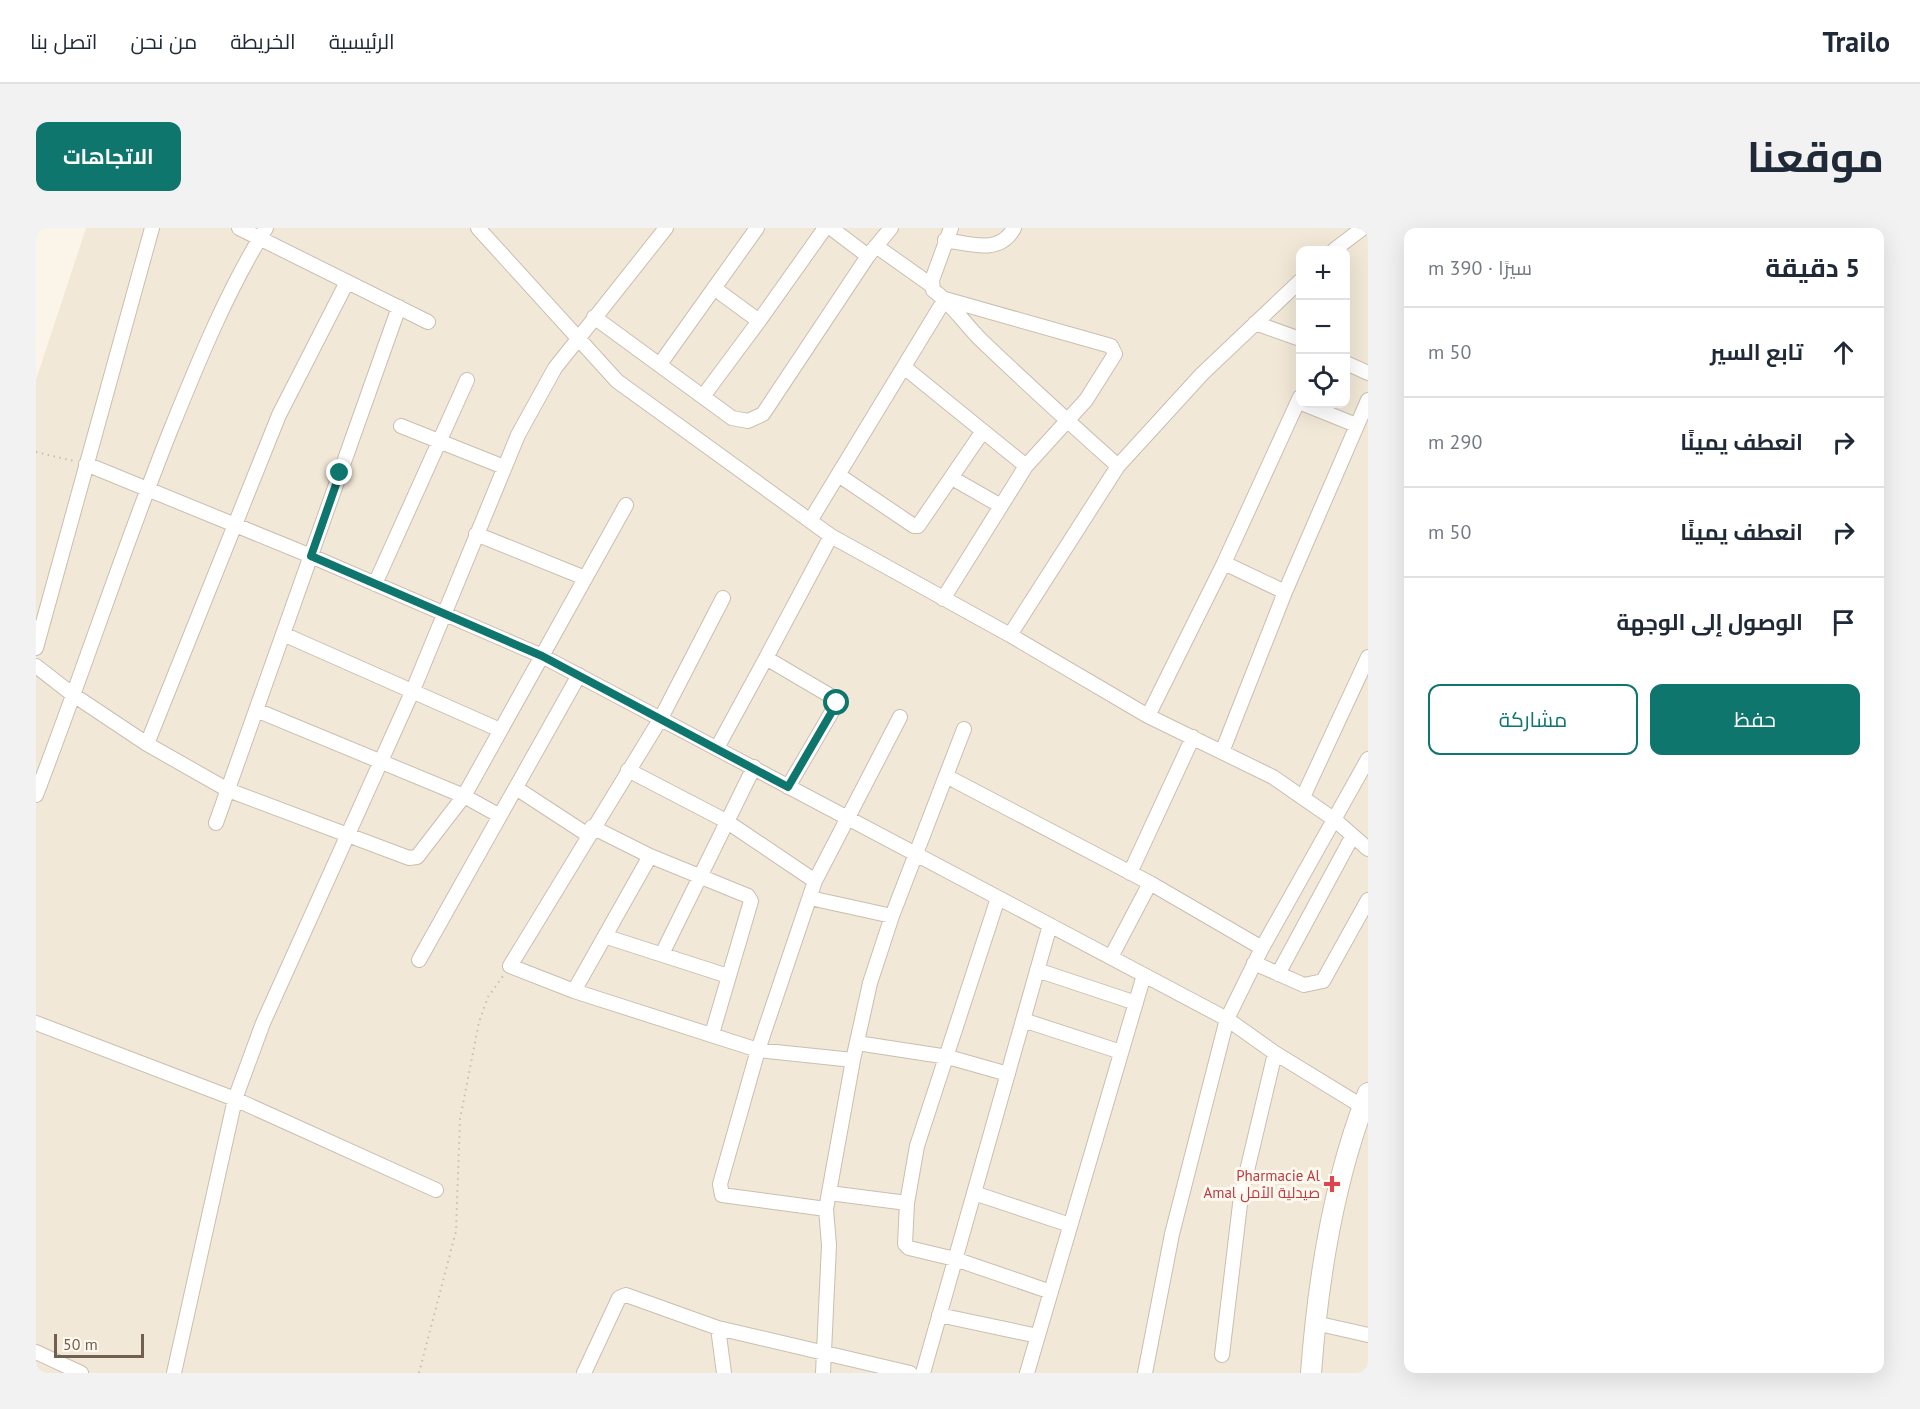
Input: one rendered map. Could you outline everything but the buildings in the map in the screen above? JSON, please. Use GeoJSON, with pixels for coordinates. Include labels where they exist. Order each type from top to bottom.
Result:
{"type":"FeatureCollection","features":[{"type":"Feature","properties":{"kind":"street"},"geometry":{"type":"LineString","coordinates":[[36,648],[152,228]]}},
{"type":"Feature","properties":{"kind":"street"},"geometry":{"type":"LineString","coordinates":[[239,228],[263,233],[347,282],[428,322]]}},
{"type":"Feature","properties":{"kind":"street"},"geometry":{"type":"LineString","coordinates":[[478,228],[617,381],[637,398],[831,536],[1010,635],[1148,716],[1274,777],[1335,820],[1368,849]]}},
{"type":"Feature","properties":{"kind":"street"},"geometry":{"type":"LineString","coordinates":[[174,1373],[235,1099],[263,1023],[413,690],[442,614],[504,467],[536,402],[555,368],[577,338],[666,228]]}},
{"type":"Feature","properties":{"kind":"street"},"geometry":{"type":"LineString","coordinates":[[660,364],[757,228]]}},
{"type":"Feature","properties":{"kind":"street"},"geometry":{"type":"LineString","coordinates":[[704,396],[825,228]]}},
{"type":"Feature","properties":{"kind":"street"},"geometry":{"type":"LineString","coordinates":[[831,228],[931,285],[976,335],[1118,466]]}},
{"type":"Feature","properties":{"kind":"street"},"geometry":{"type":"LineString","coordinates":[[594,317],[732,418],[748,421],[763,414],[872,251],[891,228]]}},
{"type":"Feature","properties":{"kind":"street"},"geometry":{"type":"LineString","coordinates":[[931,285],[948,234],[997,245],[1006,240],[1014,228]]}},
{"type":"Feature","properties":{"kind":"street"},"geometry":{"type":"LineString","coordinates":[[1339,246],[1363,228]]}},
{"type":"Feature","properties":{"kind":"street"},"geometry":{"type":"LineString","coordinates":[[36,795],[147,490],[213,326],[263,233]]}},
{"type":"Feature","properties":{"kind":"street"},"geometry":{"type":"LineString","coordinates":[[147,744],[279,415],[347,282]]}},
{"type":"Feature","properties":{"kind":"street"},"geometry":{"type":"LineString","coordinates":[[1010,635],[1118,466],[1202,374],[1296,285]]}},
{"type":"Feature","properties":{"kind":"street"},"geometry":{"type":"LineString","coordinates":[[714,288],[759,321]]}},
{"type":"Feature","properties":{"kind":"street"},"geometry":{"type":"LineString","coordinates":[[810,521],[840,476],[945,299]]}},
{"type":"Feature","properties":{"kind":"street"},"geometry":{"type":"LineString","coordinates":[[944,599],[1026,466],[1092,393],[1113,361],[1115,354],[1111,346],[945,299]]}},
{"type":"Feature","properties":{"kind":"street"},"geometry":{"type":"LineString","coordinates":[[216,823],[399,307]]}},
{"type":"Feature","properties":{"kind":"street"},"geometry":{"type":"LineString","coordinates":[[1255,323],[1296,338]]}},
{"type":"Feature","properties":{"kind":"street"},"geometry":{"type":"LineString","coordinates":[[1350,365],[1368,373]]}},
{"type":"Feature","properties":{"kind":"street"},"geometry":{"type":"LineString","coordinates":[[904,367],[1026,466]]}},
{"type":"Feature","properties":{"kind":"street"},"geometry":{"type":"LineString","coordinates":[[375,584],[467,380]]}},
{"type":"Feature","properties":{"kind":"street"},"geometry":{"type":"LineString","coordinates":[[1222,752],[1286,592],[1368,400]]}},
{"type":"Feature","properties":{"kind":"street"},"geometry":{"type":"LineString","coordinates":[[1148,716],[1298,408]]}},
{"type":"Feature","properties":{"kind":"street"},"geometry":{"type":"LineString","coordinates":[[1317,408],[1356,425]]}},
{"type":"Feature","properties":{"kind":"street"},"geometry":{"type":"LineString","coordinates":[[401,426],[504,467]]}},
{"type":"Feature","properties":{"kind":"street"},"geometry":{"type":"LineString","coordinates":[[840,476],[916,527],[922,524],[983,431]]}},
{"type":"Feature","properties":{"kind":"street"},"geometry":{"type":"LineString","coordinates":[[86,464],[311,556],[542,656],[1227,1019],[1275,1053],[1366,1103],[1342,1174],[1321,1277],[1311,1373]]}},
{"type":"Feature","properties":{"kind":"street"},"geometry":{"type":"LineString","coordinates":[[952,478],[1001,506]]}},
{"type":"Feature","properties":{"kind":"street"},"geometry":{"type":"LineString","coordinates":[[36,666],[72,694],[147,744],[228,790],[409,858],[417,857],[464,796],[626,504]]}},
{"type":"Feature","properties":{"kind":"street"},"geometry":{"type":"LineString","coordinates":[[476,534],[585,578]]}},
{"type":"Feature","properties":{"kind":"street"},"geometry":{"type":"LineString","coordinates":[[717,748],[831,536]]}},
{"type":"Feature","properties":{"kind":"street"},"geometry":{"type":"LineString","coordinates":[[1224,562],[1286,592]]}},
{"type":"Feature","properties":{"kind":"street"},"geometry":{"type":"LineString","coordinates":[[723,598],[661,718],[590,831],[510,966],[574,991],[758,1050],[853,1060]]}},
{"type":"Feature","properties":{"kind":"street"},"geometry":{"type":"LineString","coordinates":[[283,634],[500,730]]}},
{"type":"Feature","properties":{"kind":"street"},"geometry":{"type":"LineString","coordinates":[[1303,797],[1368,657]]}},
{"type":"Feature","properties":{"kind":"street"},"geometry":{"type":"LineString","coordinates":[[766,658],[834,698],[837,703],[788,787]]}},
{"type":"Feature","properties":{"kind":"street"},"geometry":{"type":"LineString","coordinates":[[419,960],[579,675]]}},
{"type":"Feature","properties":{"kind":"street"},"geometry":{"type":"LineString","coordinates":[[256,710],[464,796],[500,816]]}},
{"type":"Feature","properties":{"kind":"street"},"geometry":{"type":"LineString","coordinates":[[826,1209],[722,1195],[720,1184],[758,1050],[815,880],[845,818],[900,717]]}},
{"type":"Feature","properties":{"kind":"street"},"geometry":{"type":"LineString","coordinates":[[824,1373],[829,1245],[826,1209],[856,1043],[870,983],[892,916],[964,729]]}},
{"type":"Feature","properties":{"kind":"street"},"geometry":{"type":"LineString","coordinates":[[1130,873],[1193,737]]}},
{"type":"Feature","properties":{"kind":"street"},"geometry":{"type":"LineString","coordinates":[[1144,1373],[1172,1234],[1227,1019],[1262,948],[1368,759]]}},
{"type":"Feature","properties":{"kind":"street"},"geometry":{"type":"LineString","coordinates":[[662,954],[754,767]]}},
{"type":"Feature","properties":{"kind":"street"},"geometry":{"type":"LineString","coordinates":[[628,770],[726,821],[815,880]]}},
{"type":"Feature","properties":{"kind":"street"},"geometry":{"type":"LineString","coordinates":[[946,776],[1150,883],[1262,948]]}},
{"type":"Feature","properties":{"kind":"street"},"geometry":{"type":"LineString","coordinates":[[516,788],[590,831],[748,896],[751,901],[712,1034]]}},
{"type":"Feature","properties":{"kind":"street"},"geometry":{"type":"LineString","coordinates":[[1278,974],[1352,837]]}},
{"type":"Feature","properties":{"kind":"street"},"geometry":{"type":"LineString","coordinates":[[574,991],[607,937],[650,856]]}},
{"type":"Feature","properties":{"kind":"street"},"geometry":{"type":"LineString","coordinates":[[1111,957],[1150,883]]}},
{"type":"Feature","properties":{"kind":"street"},"geometry":{"type":"LineString","coordinates":[[810,898],[892,916]]}},
{"type":"Feature","properties":{"kind":"street"},"geometry":{"type":"LineString","coordinates":[[998,898],[948,1057],[917,1146],[907,1203],[905,1244],[909,1248],[955,1259],[1051,1292]]}},
{"type":"Feature","properties":{"kind":"street"},"geometry":{"type":"LineString","coordinates":[[1254,963],[1305,985],[1323,981],[1368,900]]}},
{"type":"Feature","properties":{"kind":"street"},"geometry":{"type":"LineString","coordinates":[[923,1373],[1050,925]]}},
{"type":"Feature","properties":{"kind":"street"},"geometry":{"type":"LineString","coordinates":[[607,937],[728,976]]}},
{"type":"Feature","properties":{"kind":"street"},"geometry":{"type":"LineString","coordinates":[[1037,970],[1136,1003]]}},
{"type":"Feature","properties":{"kind":"street"},"geometry":{"type":"LineString","coordinates":[[1027,1373],[1144,975]]}},
{"type":"Feature","properties":{"kind":"street"},"geometry":{"type":"LineString","coordinates":[[1023,1020],[1121,1053]]}},
{"type":"Feature","properties":{"kind":"street"},"geometry":{"type":"LineString","coordinates":[[36,1023],[235,1099],[436,1190]]}},
{"type":"Feature","properties":{"kind":"street"},"geometry":{"type":"LineString","coordinates":[[856,1043],[948,1057],[1008,1074]]}},
{"type":"Feature","properties":{"kind":"street"},"geometry":{"type":"LineString","coordinates":[[1222,1355],[1241,1197],[1275,1053]]}},
{"type":"Feature","properties":{"kind":"street"},"geometry":{"type":"LineString","coordinates":[[829,1192],[907,1203]]}},
{"type":"Feature","properties":{"kind":"street"},"geometry":{"type":"LineString","coordinates":[[974,1193],[1070,1225]]}},
{"type":"Feature","properties":{"kind":"street"},"geometry":{"type":"LineString","coordinates":[[584,1373],[622,1296],[718,1328],[910,1373]]}},
{"type":"Feature","properties":{"kind":"street"},"geometry":{"type":"LineString","coordinates":[[939,1315],[1038,1336]]}},
{"type":"Feature","properties":{"kind":"street"},"geometry":{"type":"LineString","coordinates":[[1315,1323],[1368,1335]]}},
{"type":"Feature","properties":{"kind":"street"},"geometry":{"type":"LineString","coordinates":[[718,1328],[724,1373]]}},
{"type":"Feature","properties":{"kind":"street"},"geometry":{"type":"LineString","coordinates":[[36,1352],[81,1373]]}},
{"type":"Feature","properties":{"kind":"path"},"geometry":{"type":"LineString","coordinates":[[36,452],[86,464]]}},
{"type":"Feature","properties":{"kind":"path"},"geometry":{"type":"LineString","coordinates":[[419,1373],[456,1232],[460,1119],[481,1011],[510,966]]}},
{"type":"Feature","properties":{"kind":"shaded area"},"geometry":{"type":"Polygon","coordinates":[[[86,228],[1368,228],[1368,1373],[36,1373],[36,380],[86,228]]]}},
{"type":"Feature","properties":{"kind":"place","name":"Pharmacie Al Amal صيدلية الأمل"},"geometry":{"type":"Point","coordinates":[1332,1184]}},
{"type":"Feature","properties":{"kind":"route"},"geometry":{"type":"LineString","coordinates":[[340,473],[311,556],[542,656],[788,787],[837,703]]}}]}
